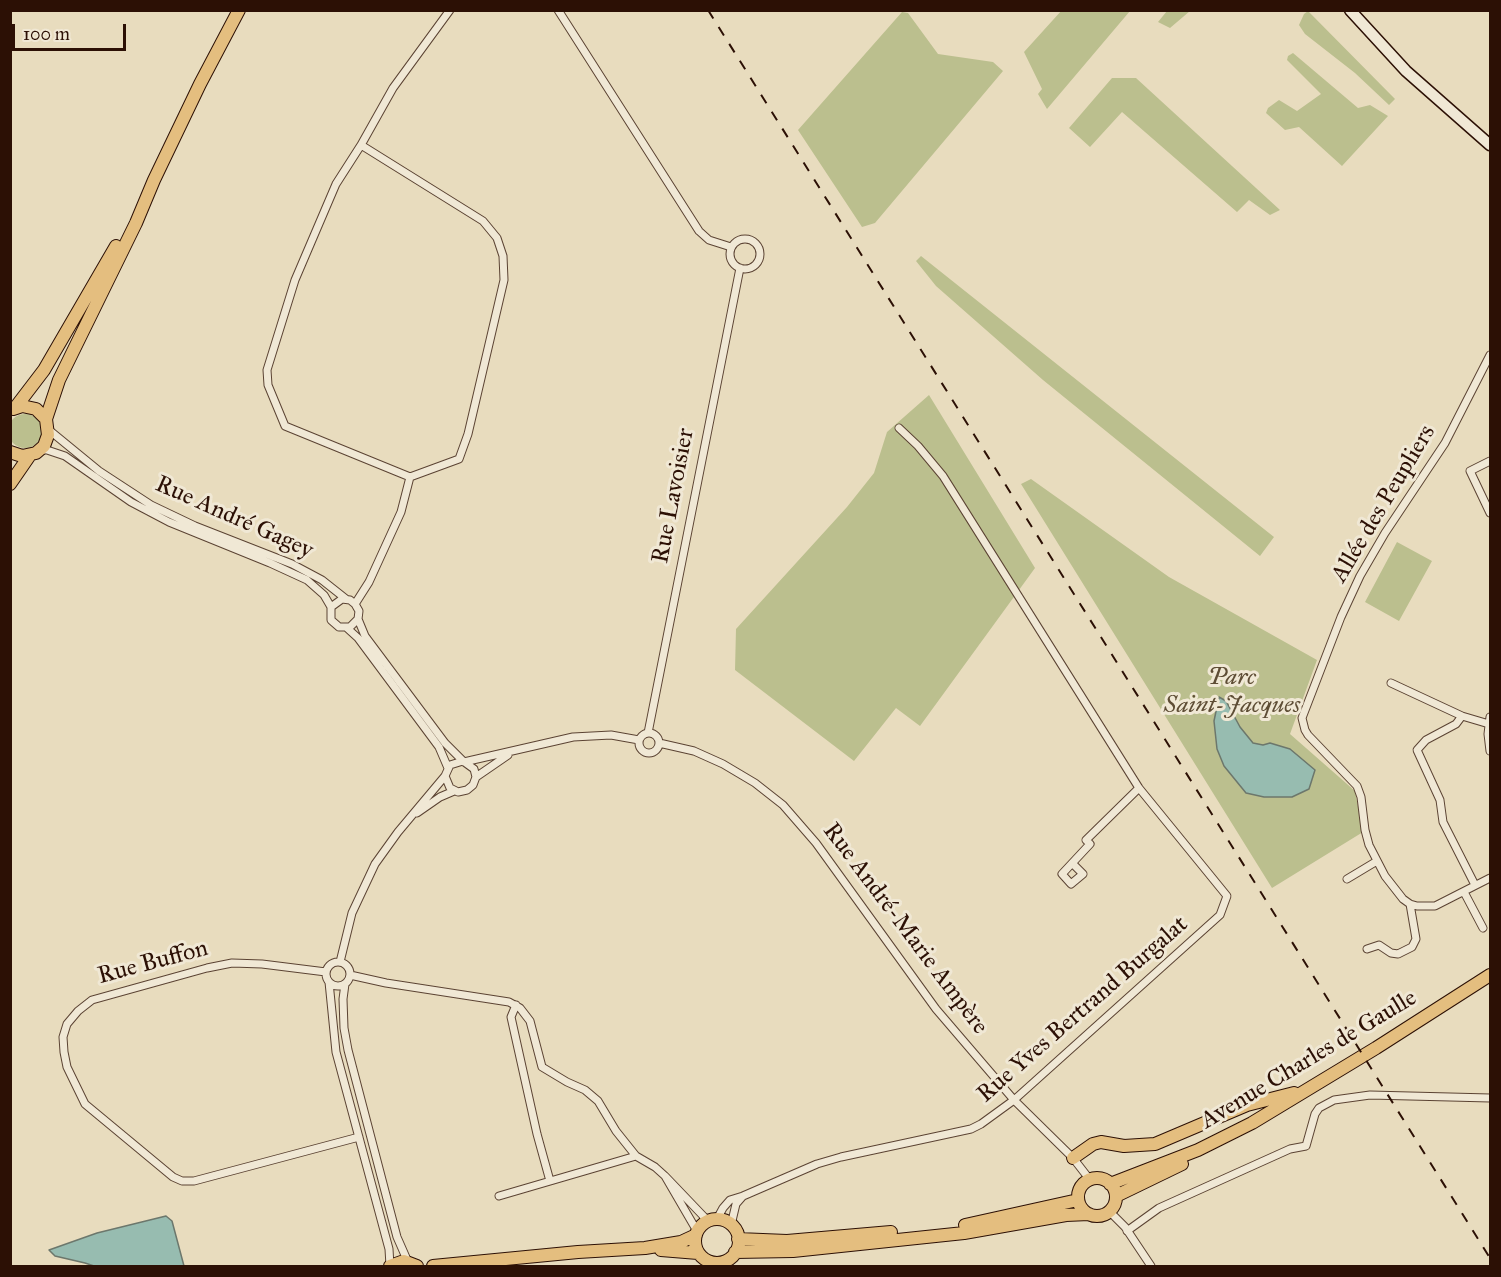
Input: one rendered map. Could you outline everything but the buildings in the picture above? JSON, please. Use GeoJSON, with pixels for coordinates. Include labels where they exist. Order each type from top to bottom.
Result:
{"type":"FeatureCollection","features":[{"type":"Feature","properties":{"kind":"main road"},"geometry":{"type":"LineString","coordinates":[[10,484],[47,441],[47,424],[59,380],[205,75],[239,10]]}},
{"type":"Feature","properties":{"kind":"main road"},"geometry":{"type":"LineString","coordinates":[[1350,10],[1414,78],[1491,146]]}},
{"type":"Feature","properties":{"kind":"main road"},"geometry":{"type":"LineString","coordinates":[[13,409],[44,370],[154,180]]}},
{"type":"Feature","properties":{"kind":"main road"},"geometry":{"type":"LineString","coordinates":[[13,409],[29,407],[36,409],[47,424]]}},
{"type":"Feature","properties":{"kind":"main road"},"geometry":{"type":"LineString","coordinates":[[10,452],[22,456],[35,453]]}},
{"type":"Feature","properties":{"kind":"main road","name":"Avenue Charles de Gaulle"},"geometry":{"type":"LineString","coordinates":[[1113,1190],[1252,1123],[1491,975]]}},
{"type":"Feature","properties":{"kind":"main road","name":"Avenue Charles de Gaulle"},"geometry":{"type":"LineString","coordinates":[[1113,1190],[1205,1153],[1343,1076],[1491,982]]}},
{"type":"Feature","properties":{"kind":"main road"},"geometry":{"type":"LineString","coordinates":[[1073,1158],[1093,1144],[1101,1142],[1124,1146],[1155,1144],[1247,1105],[1309,1089]]}},
{"type":"Feature","properties":{"kind":"main road"},"geometry":{"type":"LineString","coordinates":[[696,1233],[695,1247],[698,1253],[715,1264],[730,1259],[793,1251],[964,1233],[1066,1215],[1100,1216],[1110,1212],[1113,1207],[1113,1190],[1105,1180],[1092,1179],[1083,1185],[1078,1200],[1084,1211],[1089,1214]]}},
{"type":"Feature","properties":{"kind":"main road"},"geometry":{"type":"LineString","coordinates":[[738,1239],[787,1241],[956,1227],[1078,1200]]}},
{"type":"Feature","properties":{"kind":"main road"},"geometry":{"type":"LineString","coordinates":[[433,1266],[645,1248],[681,1242],[713,1220],[731,1225],[738,1239],[730,1259]]}},
{"type":"Feature","properties":{"kind":"main road"},"geometry":{"type":"LineString","coordinates":[[645,1248],[698,1253]]}},
{"type":"Feature","properties":{"kind":"main road"},"geometry":{"type":"LineString","coordinates":[[480,1266],[496,1261]]}},
{"type":"Feature","properties":{"kind":"main road"},"geometry":{"type":"LineString","coordinates":[[390,1266],[399,1262],[416,1265]]}},
{"type":"Feature","properties":{"kind":"street"},"geometry":{"type":"LineString","coordinates":[[361,145],[483,221],[497,238],[502,256],[504,280],[468,434],[459,459],[411,477],[285,426],[268,385],[268,362],[295,280],[336,184],[393,88],[450,10]]}},
{"type":"Feature","properties":{"kind":"street"},"geometry":{"type":"LineString","coordinates":[[558,10],[699,231],[709,240],[731,247]]}},
{"type":"Feature","properties":{"kind":"street"},"geometry":{"type":"LineString","coordinates":[[746,238],[759,248],[760,257],[756,264],[748,268],[740,268],[731,260],[731,247],[737,241],[746,238]]}},
{"type":"Feature","properties":{"kind":"street","name":"Rue Lavoisier"},"geometry":{"type":"LineString","coordinates":[[648,733],[740,268]]}},
{"type":"Feature","properties":{"kind":"street","name":"Allée des Peupliers"},"geometry":{"type":"LineString","coordinates":[[1410,904],[1398,895],[1377,861],[1365,830],[1362,797],[1357,786],[1308,735],[1303,725],[1303,713],[1341,617],[1365,567],[1445,444],[1489,360]]}},
{"type":"Feature","properties":{"kind":"street","name":"Rue André Gagey"},"geometry":{"type":"LineString","coordinates":[[47,424],[99,471],[151,505],[195,526],[292,564],[322,580],[346,599]]}},
{"type":"Feature","properties":{"kind":"street"},"geometry":{"type":"LineString","coordinates":[[899,428],[918,446],[943,476],[1139,788],[1086,840],[1090,844],[1073,864]]}},
{"type":"Feature","properties":{"kind":"street","name":"Rue André Gagey"},"geometry":{"type":"LineString","coordinates":[[35,453],[47,450],[65,456],[131,502],[169,522],[307,580],[324,595],[331,607]]}},
{"type":"Feature","properties":{"kind":"street"},"geometry":{"type":"LineString","coordinates":[[1491,461],[1470,471],[1491,513]]}},
{"type":"Feature","properties":{"kind":"street"},"geometry":{"type":"LineString","coordinates":[[356,604],[363,594],[401,512],[411,477]]}},
{"type":"Feature","properties":{"kind":"street"},"geometry":{"type":"LineString","coordinates":[[358,620],[347,628],[339,627],[333,623],[330,615],[331,607],[338,601],[346,599],[356,604],[362,631],[445,743],[463,762],[471,766],[476,777]]}},
{"type":"Feature","properties":{"kind":"street"},"geometry":{"type":"LineString","coordinates":[[347,628],[358,638],[439,747],[447,768]]}},
{"type":"Feature","properties":{"kind":"street"},"geometry":{"type":"LineString","coordinates":[[1391,683],[1462,716],[1490,720],[1491,751]]}},
{"type":"Feature","properties":{"kind":"street"},"geometry":{"type":"LineString","coordinates":[[1462,716],[1456,724],[1426,740],[1417,750],[1440,800],[1443,822],[1475,885]]}},
{"type":"Feature","properties":{"kind":"street"},"geometry":{"type":"LineString","coordinates":[[639,740],[642,735],[648,733]]}},
{"type":"Feature","properties":{"kind":"street","name":"Rue André-Marie Ampère"},"geometry":{"type":"LineString","coordinates":[[340,962],[352,913],[365,882],[386,847],[445,776],[447,768],[454,763],[573,737],[611,735],[639,740],[641,750],[647,753],[657,749],[659,743],[657,737],[648,733]]}},
{"type":"Feature","properties":{"kind":"street","name":"Rue André-Marie Ampère"},"geometry":{"type":"LineString","coordinates":[[659,743],[694,752],[723,764],[755,783],[783,805],[816,843],[936,1009],[1014,1100],[1092,1179]]}},
{"type":"Feature","properties":{"kind":"street","name":"Rue André-Marie Ampère"},"geometry":{"type":"LineString","coordinates":[[410,818],[454,790],[463,792],[467,790],[473,785],[476,777],[516,750]]}},
{"type":"Feature","properties":{"kind":"street"},"geometry":{"type":"LineString","coordinates":[[445,776],[447,785],[454,790]]}},
{"type":"Feature","properties":{"kind":"street","name":"Rue Yves Bertrand Burgalat"},"geometry":{"type":"LineString","coordinates":[[713,1220],[730,1200],[817,1164],[841,1156],[971,1129],[981,1124],[1014,1100],[1220,915],[1227,896],[1139,788]]}},
{"type":"Feature","properties":{"kind":"street"},"geometry":{"type":"LineString","coordinates":[[1347,879],[1377,861]]}},
{"type":"Feature","properties":{"kind":"street"},"geometry":{"type":"LineString","coordinates":[[1367,949],[1379,945],[1391,953],[1398,954],[1412,947],[1416,939],[1410,904],[1435,906],[1491,878]]}},
{"type":"Feature","properties":{"kind":"street"},"geometry":{"type":"LineString","coordinates":[[1464,892],[1483,928]]}},
{"type":"Feature","properties":{"kind":"street"},"geometry":{"type":"LineString","coordinates":[[390,1266],[389,1249],[336,1052],[326,972],[329,965],[340,962],[349,968],[350,975],[345,984],[343,999],[344,1029],[350,1061],[397,1237],[416,1265]]}},
{"type":"Feature","properties":{"kind":"street","name":"Rue Buffon"},"geometry":{"type":"LineString","coordinates":[[326,972],[262,964],[232,963],[92,1000],[67,1024],[63,1037],[64,1052],[67,1067],[85,1104],[164,1170],[182,1181],[200,1180],[358,1137]]}},
{"type":"Feature","properties":{"kind":"street"},"geometry":{"type":"LineString","coordinates":[[350,975],[516,1005],[528,1016],[542,1067],[585,1090],[598,1101],[616,1131],[636,1156],[665,1176],[713,1220]]}},
{"type":"Feature","properties":{"kind":"street"},"geometry":{"type":"LineString","coordinates":[[328,982],[335,986],[345,984]]}},
{"type":"Feature","properties":{"kind":"street"},"geometry":{"type":"LineString","coordinates":[[516,1005],[510,1017],[550,1181]]}},
{"type":"Feature","properties":{"kind":"street"},"geometry":{"type":"LineString","coordinates":[[1127,1231],[1159,1208],[1290,1149],[1306,1146],[1311,1122],[1319,1108],[1334,1100],[1355,1096],[1431,1095],[1491,1098]]}},
{"type":"Feature","properties":{"kind":"street"},"geometry":{"type":"LineString","coordinates":[[499,1196],[636,1156]]}},
{"type":"Feature","properties":{"kind":"street"},"geometry":{"type":"LineString","coordinates":[[665,1176],[696,1233]]}},
{"type":"Feature","properties":{"kind":"street"},"geometry":{"type":"LineString","coordinates":[[731,1225],[736,1204],[743,1196]]}},
{"type":"Feature","properties":{"kind":"street"},"geometry":{"type":"LineString","coordinates":[[1110,1212],[1127,1231],[1151,1266]]}},
{"type":"Feature","properties":{"kind":"green space"},"geometry":{"type":"Polygon","coordinates":[[[1062,10],[1130,11],[1047,109],[1038,94],[1042,89],[1024,52],[1062,10]]]}},
{"type":"Feature","properties":{"kind":"green space"},"geometry":{"type":"Polygon","coordinates":[[[1167,11],[1190,11],[1170,28],[1158,22],[1167,11]]]}},
{"type":"Feature","properties":{"kind":"green space"},"geometry":{"type":"Polygon","coordinates":[[[1308,11],[1395,99],[1389,105],[1355,73],[1305,34],[1299,25],[1308,11]]]}},
{"type":"Feature","properties":{"kind":"green space"},"geometry":{"type":"Polygon","coordinates":[[[902,12],[908,13],[938,54],[993,62],[1003,71],[875,223],[862,227],[798,130],[902,12]]]}},
{"type":"Feature","properties":{"kind":"green space"},"geometry":{"type":"Polygon","coordinates":[[[1293,53],[1358,108],[1370,105],[1388,116],[1342,166],[1299,127],[1285,130],[1266,113],[1268,108],[1279,100],[1297,111],[1321,94],[1287,60],[1288,56],[1293,53]]]}},
{"type":"Feature","properties":{"kind":"green space"},"geometry":{"type":"Polygon","coordinates":[[[1112,78],[1136,78],[1280,210],[1270,215],[1249,200],[1237,212],[1122,112],[1090,147],[1069,128],[1112,78]]]}},
{"type":"Feature","properties":{"kind":"green space"},"geometry":{"type":"Polygon","coordinates":[[[921,256],[1274,537],[1260,556],[1043,380],[936,286],[916,261],[921,256]]]}},
{"type":"Feature","properties":{"kind":"green space"},"geometry":{"type":"Polygon","coordinates":[[[929,395],[1035,568],[920,726],[896,708],[854,761],[735,670],[736,629],[847,507],[874,473],[887,432],[929,395]]]}},
{"type":"Feature","properties":{"kind":"green space"},"geometry":{"type":"Polygon","coordinates":[[[25,414],[37,419],[42,431],[37,443],[25,448],[13,443],[8,431],[13,419],[25,414]]]}},
{"type":"Feature","properties":{"kind":"green space","name":"Parc Saint-Jacques"},"geometry":{"type":"Polygon","coordinates":[[[1031,479],[1169,577],[1317,660],[1290,734],[1355,791],[1363,832],[1272,888],[1021,484],[1031,479]]]}},
{"type":"Feature","properties":{"kind":"green space"},"geometry":{"type":"Polygon","coordinates":[[[1397,542],[1432,561],[1399,621],[1365,602],[1397,542]]]}},
{"type":"Feature","properties":{"kind":"water"},"geometry":{"type":"Polygon","coordinates":[[[1219,697],[1226,701],[1240,727],[1253,743],[1263,745],[1270,743],[1290,749],[1315,770],[1309,789],[1292,797],[1264,797],[1246,793],[1224,766],[1217,749],[1214,721],[1219,697]]]}},
{"type":"Feature","properties":{"kind":"water"},"geometry":{"type":"Polygon","coordinates":[[[166,1216],[172,1221],[184,1266],[94,1266],[55,1256],[49,1250],[97,1233],[166,1216]]]}},
{"type":"Feature","properties":{"kind":"railway"},"geometry":{"type":"LineString","coordinates":[[708,10],[1490,1258]]}}]}
